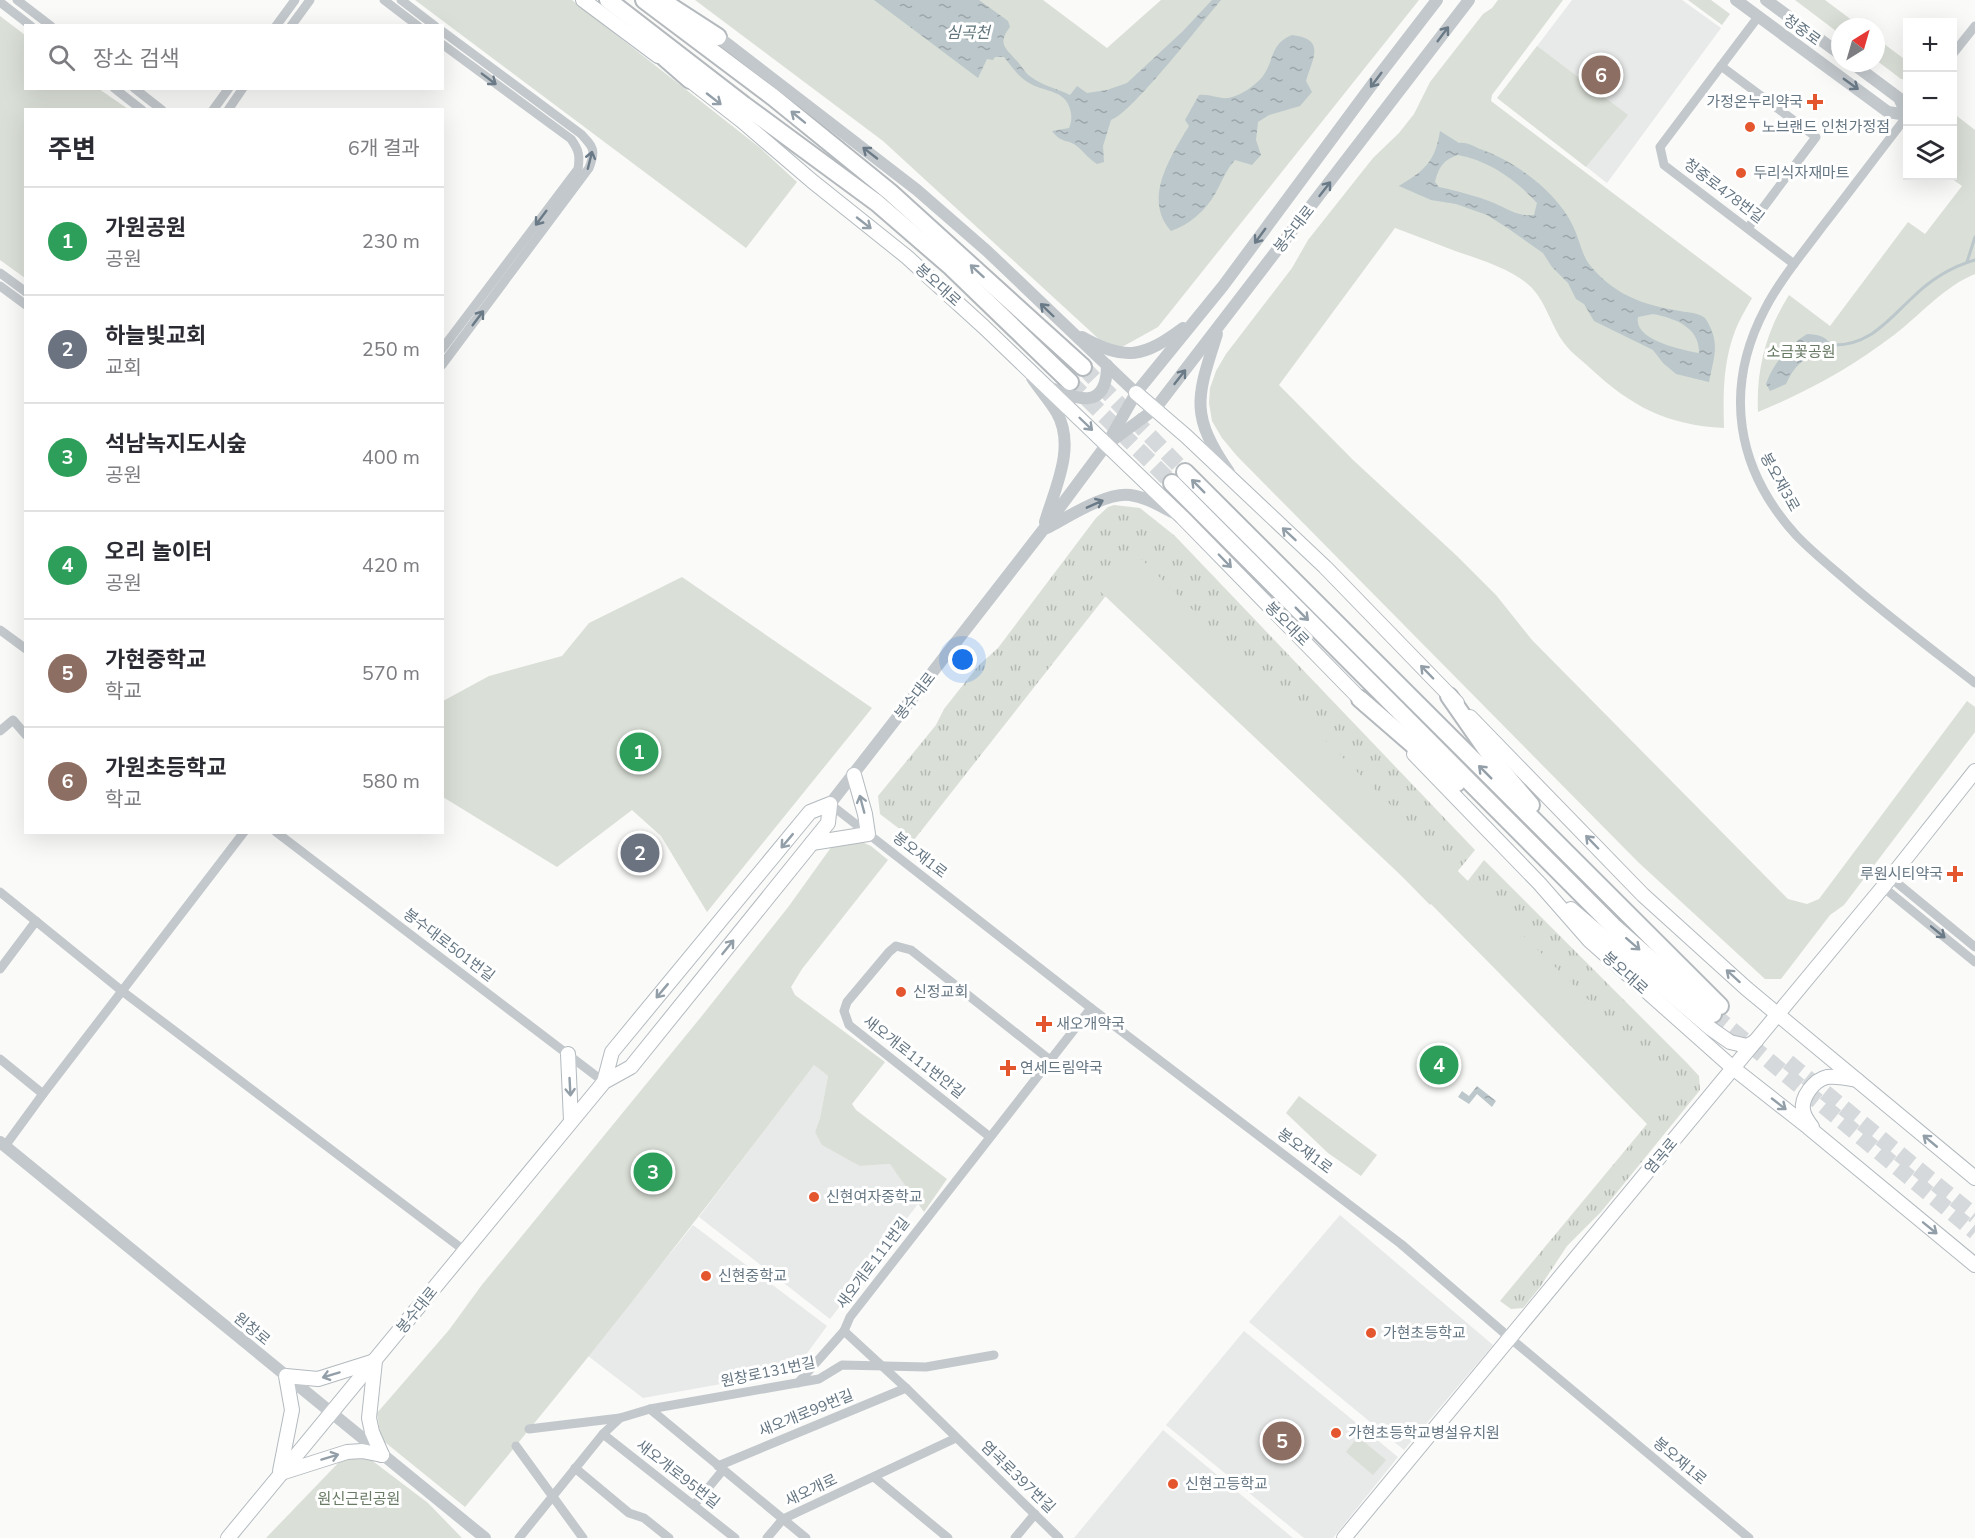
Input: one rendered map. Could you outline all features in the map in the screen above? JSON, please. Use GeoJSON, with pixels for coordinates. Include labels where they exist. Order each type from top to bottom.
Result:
{"type":"FeatureCollection","features":[{"type":"Feature","properties":{"kind":"highway"},"geometry":{"type":"LineString","coordinates":[[598,0],[690,80]]}},
{"type":"Feature","properties":{"kind":"highway","name":"봉오대로"},"geometry":{"type":"LineString","coordinates":[[608,0],[744,105],[877,203],[951,267],[1070,382]]}},
{"type":"Feature","properties":{"kind":"highway"},"geometry":{"type":"LineString","coordinates":[[645,0],[774,97],[890,192],[1083,367]]}},
{"type":"Feature","properties":{"kind":"highway"},"geometry":{"type":"LineString","coordinates":[[661,0],[718,37]]}},
{"type":"Feature","properties":{"kind":"highway","name":"봉오대로"},"geometry":{"type":"LineString","coordinates":[[1178,477],[1612,900],[1716,1010],[1613,926],[1178,477]]}},
{"type":"Feature","properties":{"kind":"highway"},"geometry":{"type":"LineString","coordinates":[[1449,696],[1497,765],[1612,900]]}},
{"type":"Feature","properties":{"kind":"highway"},"geometry":{"type":"LineString","coordinates":[[1360,699],[1499,820],[1613,926]]}},
{"type":"Feature","properties":{"kind":"main road","name":"봉오대로"},"geometry":{"type":"LineString","coordinates":[[583,0],[690,80],[907,257],[1048,386],[1182,517],[1539,883],[1589,940],[1733,1068],[1975,1265]]}},
{"type":"Feature","properties":{"kind":"main road"},"geometry":{"type":"LineString","coordinates":[[1136,393],[1186,436],[1325,567],[1643,895],[1747,989],[1975,1178]]}},
{"type":"Feature","properties":{"kind":"main road","name":"염곡로"},"geometry":{"type":"LineString","coordinates":[[1344,1538],[1887,883],[1975,771]]}},
{"type":"Feature","properties":{"kind":"main road"},"geometry":{"type":"LineString","coordinates":[[812,843],[868,834],[854,774]]}},
{"type":"Feature","properties":{"kind":"main road","name":"봉수대로"},"geometry":{"type":"LineString","coordinates":[[228,1538],[279,1473],[375,1361],[604,1082],[631,1067],[828,823],[830,804],[810,812],[612,1052],[604,1082]]}},
{"type":"Feature","properties":{"kind":"main road"},"geometry":{"type":"LineString","coordinates":[[1539,883],[1710,1028],[1730,1042],[1747,1046],[1756,1041]]}},
{"type":"Feature","properties":{"kind":"main road"},"geometry":{"type":"LineString","coordinates":[[568,1054],[571,1121]]}},
{"type":"Feature","properties":{"kind":"main road"},"geometry":{"type":"LineString","coordinates":[[1818,1136],[1805,1118],[1803,1108],[1804,1098],[1810,1089],[1825,1077],[1857,1080]]}},
{"type":"Feature","properties":{"kind":"main road"},"geometry":{"type":"LineString","coordinates":[[375,1361],[369,1418],[372,1432],[382,1455],[362,1451],[347,1452],[279,1473],[292,1410],[286,1376],[318,1379],[375,1361]]}},
{"type":"Feature","properties":{"kind":"street"},"geometry":{"type":"LineString","coordinates":[[17,0],[48,24]]}},
{"type":"Feature","properties":{"kind":"street"},"geometry":{"type":"LineString","coordinates":[[277,24],[295,0]]}},
{"type":"Feature","properties":{"kind":"street"},"geometry":{"type":"LineString","coordinates":[[292,24],[310,0]]}},
{"type":"Feature","properties":{"kind":"street"},"geometry":{"type":"LineString","coordinates":[[384,0],[415,24]]}},
{"type":"Feature","properties":{"kind":"street"},"geometry":{"type":"LineString","coordinates":[[401,0],[432,24]]}},
{"type":"Feature","properties":{"kind":"street"},"geometry":{"type":"LineString","coordinates":[[669,0],[917,190],[987,252],[1136,393]]}},
{"type":"Feature","properties":{"kind":"street","name":"봉수대로"},"geometry":{"type":"LineString","coordinates":[[830,804],[1043,530],[1107,444],[1136,393],[1200,314],[1437,0]]}},
{"type":"Feature","properties":{"kind":"street","name":"봉수대로"},"geometry":{"type":"LineString","coordinates":[[1107,444],[1155,409],[1469,0]]}},
{"type":"Feature","properties":{"kind":"street","name":"청중로"},"geometry":{"type":"LineString","coordinates":[[1736,0],[1888,112],[1903,114]]}},
{"type":"Feature","properties":{"kind":"street","name":"청중로"},"geometry":{"type":"LineString","coordinates":[[1766,0],[1831,47]]}},
{"type":"Feature","properties":{"kind":"street"},"geometry":{"type":"LineString","coordinates":[[0,2],[28,24]]}},
{"type":"Feature","properties":{"kind":"street","name":"청중로478번길"},"geometry":{"type":"LineString","coordinates":[[1758,17],[1660,147],[1661,156],[1664,165],[1794,264]]}},
{"type":"Feature","properties":{"kind":"street"},"geometry":{"type":"LineString","coordinates":[[1957,51],[1975,26]]}},
{"type":"Feature","properties":{"kind":"street"},"geometry":{"type":"LineString","coordinates":[[444,32],[581,134],[592,146],[594,155],[589,168],[444,362]]}},
{"type":"Feature","properties":{"kind":"street"},"geometry":{"type":"LineString","coordinates":[[444,45],[571,139],[578,148],[579,157],[578,169],[444,346]]}},
{"type":"Feature","properties":{"kind":"street"},"geometry":{"type":"LineString","coordinates":[[1721,66],[1816,137],[1748,228]]}},
{"type":"Feature","properties":{"kind":"street"},"geometry":{"type":"LineString","coordinates":[[1864,72],[1899,98],[1903,106]]}},
{"type":"Feature","properties":{"kind":"street"},"geometry":{"type":"LineString","coordinates":[[117,90],[139,108]]}},
{"type":"Feature","properties":{"kind":"street"},"geometry":{"type":"LineString","coordinates":[[137,90],[159,108]]}},
{"type":"Feature","properties":{"kind":"street"},"geometry":{"type":"LineString","coordinates":[[214,108],[228,90]]}},
{"type":"Feature","properties":{"kind":"street"},"geometry":{"type":"LineString","coordinates":[[229,108],[242,90]]}},
{"type":"Feature","properties":{"kind":"street","name":"봉오재3로"},"geometry":{"type":"LineString","coordinates":[[1903,120],[1774,292],[1757,326],[1746,356],[1739,404],[1740,419],[1746,449],[1754,468],[1774,506],[1797,537],[1872,602],[1975,683]]}},
{"type":"Feature","properties":{"kind":"street"},"geometry":{"type":"LineString","coordinates":[[0,273],[24,291]]}},
{"type":"Feature","properties":{"kind":"street"},"geometry":{"type":"LineString","coordinates":[[0,286],[24,304]]}},
{"type":"Feature","properties":{"kind":"street"},"geometry":{"type":"LineString","coordinates":[[1064,326],[1096,345],[1113,352],[1131,354],[1143,352],[1167,340],[1200,314]]}},
{"type":"Feature","properties":{"kind":"street"},"geometry":{"type":"LineString","coordinates":[[1219,327],[1200,393],[1200,415],[1212,448],[1242,490]]}},
{"type":"Feature","properties":{"kind":"street"},"geometry":{"type":"LineString","coordinates":[[1023,364],[1057,413],[1065,432],[1064,459],[1043,530]]}},
{"type":"Feature","properties":{"kind":"street"},"geometry":{"type":"LineString","coordinates":[[1048,386],[1072,398],[1082,399],[1092,396],[1098,393],[1105,384],[1107,365]]}},
{"type":"Feature","properties":{"kind":"street"},"geometry":{"type":"LineString","coordinates":[[1043,530],[1073,514],[1118,495],[1146,499],[1182,517]]}},
{"type":"Feature","properties":{"kind":"street"},"geometry":{"type":"LineString","coordinates":[[0,630],[24,648]]}},
{"type":"Feature","properties":{"kind":"street"},"geometry":{"type":"LineString","coordinates":[[0,731],[13,720],[24,733]]}},
{"type":"Feature","properties":{"kind":"street","name":"봉오재1로"},"geometry":{"type":"LineString","coordinates":[[830,804],[1091,1008],[1383,1230],[1749,1538]]}},
{"type":"Feature","properties":{"kind":"street"},"geometry":{"type":"LineString","coordinates":[[3,1144],[242,834]]}},
{"type":"Feature","properties":{"kind":"street","name":"봉수대로501번길"},"geometry":{"type":"LineString","coordinates":[[279,834],[604,1082]]}},
{"type":"Feature","properties":{"kind":"street"},"geometry":{"type":"LineString","coordinates":[[1887,883],[1908,892],[1975,947]]}},
{"type":"Feature","properties":{"kind":"street"},"geometry":{"type":"LineString","coordinates":[[1887,883],[1901,902],[1975,962]]}},
{"type":"Feature","properties":{"kind":"street"},"geometry":{"type":"LineString","coordinates":[[0,892],[122,991],[465,1251]]}},
{"type":"Feature","properties":{"kind":"street"},"geometry":{"type":"LineString","coordinates":[[1901,902],[1901,894],[1908,892]]}},
{"type":"Feature","properties":{"kind":"street"},"geometry":{"type":"LineString","coordinates":[[0,969],[36,921]]}},
{"type":"Feature","properties":{"kind":"street","name":"새오개로111번안길"},"geometry":{"type":"LineString","coordinates":[[990,1137],[849,1025],[844,1011],[847,1002],[889,952],[896,946],[905,948],[911,950],[1050,1060]]}},
{"type":"Feature","properties":{"kind":"street","name":"새오개로111번길"},"geometry":{"type":"LineString","coordinates":[[956,1438],[844,1331],[850,1317],[1091,1008]]}},
{"type":"Feature","properties":{"kind":"street"},"geometry":{"type":"LineString","coordinates":[[0,1059],[43,1094]]}},
{"type":"Feature","properties":{"kind":"street","name":"원창로"},"geometry":{"type":"LineString","coordinates":[[3,1144],[485,1538]]}},
{"type":"Feature","properties":{"kind":"street"},"geometry":{"type":"LineString","coordinates":[[798,1383],[844,1331]]}},
{"type":"Feature","properties":{"kind":"street","name":"원창로131번길"},"geometry":{"type":"LineString","coordinates":[[529,1429],[620,1418],[650,1409],[819,1379],[842,1365],[927,1368],[994,1355]]}},
{"type":"Feature","properties":{"kind":"street","name":"새오개로99번길"},"geometry":{"type":"LineString","coordinates":[[720,1468],[906,1388]]}},
{"type":"Feature","properties":{"kind":"street"},"geometry":{"type":"LineString","coordinates":[[650,1409],[806,1538]]}},
{"type":"Feature","properties":{"kind":"street","name":"원창로131번길"},"geometry":{"type":"LineString","coordinates":[[519,1538],[603,1434],[620,1418]]}},
{"type":"Feature","properties":{"kind":"street","name":"새오개로95번길"},"geometry":{"type":"LineString","coordinates":[[603,1434],[735,1538]]}},
{"type":"Feature","properties":{"kind":"street","name":"새오개로"},"geometry":{"type":"LineString","coordinates":[[767,1538],[783,1519],[956,1438]]}},
{"type":"Feature","properties":{"kind":"street","name":"염곡로397번길"},"geometry":{"type":"LineString","coordinates":[[956,1438],[1059,1538]]}},
{"type":"Feature","properties":{"kind":"street"},"geometry":{"type":"LineString","coordinates":[[516,1446],[583,1538]]}},
{"type":"Feature","properties":{"kind":"street"},"geometry":{"type":"LineString","coordinates":[[575,1468],[629,1513],[644,1518],[669,1538]]}},
{"type":"Feature","properties":{"kind":"street"},"geometry":{"type":"LineString","coordinates":[[694,1505],[720,1468]]}},
{"type":"Feature","properties":{"kind":"street"},"geometry":{"type":"LineString","coordinates":[[874,1477],[948,1538]]}},
{"type":"Feature","properties":{"kind":"street"},"geometry":{"type":"LineString","coordinates":[[1015,1538],[1035,1514]]}},
{"type":"Feature","properties":{"kind":"shaded area"},"geometry":{"type":"Polygon","coordinates":[[[1572,0],[1682,0],[1721,28],[1607,183],[1498,98],[1572,0]]]}},
{"type":"Feature","properties":{"kind":"shaded area","name":"신현여자중학교"},"geometry":{"type":"Polygon","coordinates":[[[814,1065],[828,1076],[815,1132],[860,1166],[890,1164],[918,1204],[830,1319],[699,1217],[814,1065]]]}},
{"type":"Feature","properties":{"kind":"shaded area","name":"가현초등학교"},"geometry":{"type":"Polygon","coordinates":[[[1340,1215],[1493,1345],[1404,1450],[1249,1322],[1340,1215]]]}},
{"type":"Feature","properties":{"kind":"shaded area","name":"신현중학교"},"geometry":{"type":"Polygon","coordinates":[[[693,1225],[827,1326],[794,1371],[643,1398],[588,1356],[693,1225]]]}},
{"type":"Feature","properties":{"kind":"shaded area"},"geometry":{"type":"Polygon","coordinates":[[[1244,1331],[1398,1457],[1333,1538],[1304,1538],[1166,1425],[1244,1331]]]}},
{"type":"Feature","properties":{"kind":"shaded area","name":"신현고등학교"},"geometry":{"type":"Polygon","coordinates":[[[1163,1430],[1293,1538],[1074,1538],[1163,1430]]]}},
{"type":"Feature","properties":{"kind":"green space"},"geometry":{"type":"Polygon","coordinates":[[[415,0],[572,0],[759,147],[797,182],[746,248],[415,0]]]}},
{"type":"Feature","properties":{"kind":"green space"},"geometry":{"type":"Polygon","coordinates":[[[695,0],[1043,0],[1107,48],[1161,0],[1419,0],[1158,327],[1113,352],[883,141],[695,0]]]}},
{"type":"Feature","properties":{"kind":"green space"},"geometry":{"type":"Polygon","coordinates":[[[1498,0],[1563,0],[1492,95],[1491,101],[1752,298],[1737,327],[1728,355],[1724,391],[1724,428],[1685,423],[1651,412],[1636,403],[1605,382],[1567,347],[1541,301],[1524,281],[1494,265],[1395,228],[1279,385],[1352,459],[1496,595],[1532,640],[1788,899],[1807,904],[1819,899],[1967,701],[1975,707],[1975,732],[1844,905],[1830,915],[1781,979],[1765,979],[1638,862],[1237,456],[1212,421],[1209,403],[1210,388],[1216,371],[1226,354],[1292,268],[1308,240],[1373,158],[1399,133],[1414,114],[1430,82],[1483,14],[1498,0]]]}},
{"type":"Feature","properties":{"kind":"green space"},"geometry":{"type":"Polygon","coordinates":[[[1688,0],[1711,0],[1730,14],[1722,25],[1688,0]]]}},
{"type":"Feature","properties":{"kind":"green space"},"geometry":{"type":"Polygon","coordinates":[[[1795,0],[1825,0],[1849,18],[1831,18],[1831,27],[1795,0]]]}},
{"type":"Feature","properties":{"kind":"green space"},"geometry":{"type":"Polygon","coordinates":[[[0,16],[24,34],[24,90],[100,90],[127,108],[24,108],[24,277],[0,260],[0,16]]]}},
{"type":"Feature","properties":{"kind":"green space"},"geometry":{"type":"Polygon","coordinates":[[[1885,45],[1903,58],[1903,79],[1885,67],[1885,45]]]}},
{"type":"Feature","properties":{"kind":"green space"},"geometry":{"type":"Polygon","coordinates":[[[1537,46],[1628,115],[1586,167],[1497,98],[1537,46]]]}},
{"type":"Feature","properties":{"kind":"green space","name":"소금꽃공원"},"geometry":{"type":"Polygon","coordinates":[[[1957,116],[1975,130],[1975,274],[1943,293],[1894,335],[1862,358],[1794,396],[1758,412],[1759,381],[1764,351],[1774,323],[1789,295],[1830,326],[1908,222],[1925,234],[1962,186],[1954,180],[1957,180],[1957,116]]]}},
{"type":"Feature","properties":{"kind":"green space"},"geometry":{"type":"Polygon","coordinates":[[[1114,505],[1140,508],[1175,536],[1475,850],[1430,905],[1116,583],[914,840],[880,814],[878,796],[936,725],[944,709],[978,666],[998,648],[1096,518],[1108,507],[1114,505]]]}},
{"type":"Feature","properties":{"kind":"green space"},"geometry":{"type":"Polygon","coordinates":[[[1131,549],[1676,1086],[1649,1125],[1426,899],[1089,581],[1131,549]]]}},
{"type":"Feature","properties":{"kind":"green space"},"geometry":{"type":"Polygon","coordinates":[[[682,577],[872,708],[707,912],[661,836],[632,810],[557,867],[444,798],[444,700],[489,676],[562,656],[589,623],[682,577]]]}},
{"type":"Feature","properties":{"kind":"green space"},"geometry":{"type":"Polygon","coordinates":[[[855,839],[871,846],[888,860],[802,969],[791,987],[795,995],[885,1062],[852,1104],[856,1110],[947,1179],[924,1212],[890,1164],[860,1166],[822,1145],[815,1132],[828,1076],[814,1065],[642,1288],[465,1507],[381,1439],[377,1413],[449,1330],[481,1286],[701,1017],[789,906],[832,846],[855,839]]]}},
{"type":"Feature","properties":{"kind":"green space"},"geometry":{"type":"Polygon","coordinates":[[[1484,860],[1687,1063],[1699,1076],[1700,1090],[1601,1212],[1567,1246],[1523,1308],[1511,1309],[1500,1301],[1647,1124],[1442,914],[1484,860]]]}},
{"type":"Feature","properties":{"kind":"green space"},"geometry":{"type":"Polygon","coordinates":[[[1432,1047],[1458,1066],[1446,1084],[1419,1064],[1432,1047]]]}},
{"type":"Feature","properties":{"kind":"green space"},"geometry":{"type":"Polygon","coordinates":[[[1299,1096],[1377,1155],[1361,1176],[1328,1153],[1286,1113],[1299,1096]]]}},
{"type":"Feature","properties":{"kind":"green space"},"geometry":{"type":"Polygon","coordinates":[[[1358,1437],[1386,1460],[1373,1475],[1346,1452],[1358,1437]]]}},
{"type":"Feature","properties":{"kind":"green space","name":"원신근린공원"},"geometry":{"type":"Polygon","coordinates":[[[343,1458],[370,1459],[428,1503],[462,1538],[266,1538],[343,1458]]]}},
{"type":"Feature","properties":{"kind":"water","name":"심곡천"},"geometry":{"type":"Polygon","coordinates":[[[874,0],[979,0],[1008,21],[1010,27],[1004,37],[1004,44],[1026,73],[1070,95],[1077,86],[1087,93],[1107,90],[1127,83],[1183,31],[1212,0],[1221,0],[1150,85],[1121,114],[1111,120],[1103,146],[1104,162],[1097,164],[1074,144],[1059,138],[1052,131],[1069,128],[1071,111],[1064,98],[1027,82],[1004,57],[987,59],[978,78],[874,0]]]}},
{"type":"Feature","properties":{"kind":"water"},"geometry":{"type":"Polygon","coordinates":[[[1292,35],[1303,37],[1313,46],[1313,58],[1306,81],[1312,92],[1300,106],[1269,115],[1258,122],[1256,140],[1261,155],[1252,165],[1235,160],[1207,206],[1190,221],[1171,231],[1163,219],[1159,205],[1159,192],[1168,164],[1189,126],[1185,120],[1199,95],[1227,98],[1237,96],[1256,84],[1267,70],[1276,47],[1292,35]]]}},
{"type":"Feature","properties":{"kind":"water"},"geometry":{"type":"Polygon","coordinates":[[[1440,131],[1459,143],[1470,144],[1507,161],[1534,179],[1566,213],[1589,264],[1618,290],[1653,305],[1705,318],[1715,342],[1709,382],[1676,374],[1653,350],[1594,321],[1584,304],[1576,299],[1568,283],[1552,267],[1543,253],[1506,227],[1487,215],[1456,204],[1431,200],[1399,186],[1422,170],[1432,158],[1440,131]],[[1458,155],[1449,159],[1440,168],[1435,182],[1439,187],[1481,198],[1518,214],[1534,215],[1537,203],[1511,179],[1481,162],[1458,155]],[[1653,314],[1638,317],[1638,325],[1643,332],[1660,342],[1699,353],[1695,336],[1690,330],[1677,321],[1653,314]]]}},
{"type":"Feature","properties":{"kind":"water"},"geometry":{"type":"Polygon","coordinates":[[[1807,334],[1824,337],[1831,345],[1828,351],[1807,358],[1798,366],[1786,384],[1770,391],[1766,384],[1777,362],[1807,334]]]}},
{"type":"Feature","properties":{"kind":"water"},"geometry":{"type":"Polygon","coordinates":[[[1477,1086],[1496,1101],[1492,1107],[1477,1094],[1469,1104],[1458,1097],[1462,1091],[1469,1096],[1477,1086]]]}},
{"type":"Feature","properties":{"kind":"waterway"},"geometry":{"type":"LineString","coordinates":[[1967,262],[1975,237]]}},
{"type":"Feature","properties":{"kind":"waterway"},"geometry":{"type":"LineString","coordinates":[[1831,345],[1856,342],[1866,337],[1885,324],[1919,291],[1934,280],[1949,270],[1975,260]]}},
{"type":"Feature","properties":{"kind":"tunnel"},"geometry":{"type":"LineString","coordinates":[[1083,367],[1185,472]]}},
{"type":"Feature","properties":{"kind":"tunnel"},"geometry":{"type":"LineString","coordinates":[[1070,382],[1172,483]]}},
{"type":"Feature","properties":{"kind":"tunnel"},"geometry":{"type":"LineString","coordinates":[[1713,1014],[1975,1232]]}},
{"type":"Feature","properties":{"kind":"tunnel"},"geometry":{"type":"LineString","coordinates":[[1788,1062],[1975,1216]]}},
{"type":"Feature","properties":{"kind":"place","name":"가원초등학교"},"geometry":{"type":"Point","coordinates":[1601,75]}},
{"type":"Feature","properties":{"kind":"place","name":"가정온누리약국"},"geometry":{"type":"Point","coordinates":[1815,102]}},
{"type":"Feature","properties":{"kind":"place","name":"노브랜드 인천가정점"},"geometry":{"type":"Point","coordinates":[1750,127]}},
{"type":"Feature","properties":{"kind":"place","name":"두리식자재마트"},"geometry":{"type":"Point","coordinates":[1741,173]}},
{"type":"Feature","properties":{"kind":"place","name":"가원공원"},"geometry":{"type":"Point","coordinates":[639,752]}},
{"type":"Feature","properties":{"kind":"place","name":"하늘빛교회"},"geometry":{"type":"Point","coordinates":[640,853]}},
{"type":"Feature","properties":{"kind":"place","name":"루원시티약국"},"geometry":{"type":"Point","coordinates":[1955,874]}},
{"type":"Feature","properties":{"kind":"place","name":"신정교회"},"geometry":{"type":"Point","coordinates":[901,992]}},
{"type":"Feature","properties":{"kind":"place","name":"새오개약국"},"geometry":{"type":"Point","coordinates":[1044,1024]}},
{"type":"Feature","properties":{"kind":"place","name":"오리 놀이터"},"geometry":{"type":"Point","coordinates":[1439,1065]}},
{"type":"Feature","properties":{"kind":"place","name":"연세드림약국"},"geometry":{"type":"Point","coordinates":[1008,1068]}},
{"type":"Feature","properties":{"kind":"place","name":"석남녹지도시숲"},"geometry":{"type":"Point","coordinates":[653,1172]}},
{"type":"Feature","properties":{"kind":"place","name":"신현여자중학교"},"geometry":{"type":"Point","coordinates":[814,1197]}},
{"type":"Feature","properties":{"kind":"place","name":"신현중학교"},"geometry":{"type":"Point","coordinates":[706,1276]}},
{"type":"Feature","properties":{"kind":"place","name":"가현초등학교"},"geometry":{"type":"Point","coordinates":[1371,1333]}},
{"type":"Feature","properties":{"kind":"place","name":"가현초등학교병설유치원"},"geometry":{"type":"Point","coordinates":[1336,1433]}},
{"type":"Feature","properties":{"kind":"place","name":"가현중학교"},"geometry":{"type":"Point","coordinates":[1282,1441]}},
{"type":"Feature","properties":{"kind":"place","name":"신현고등학교"},"geometry":{"type":"Point","coordinates":[1173,1484]}}]}
